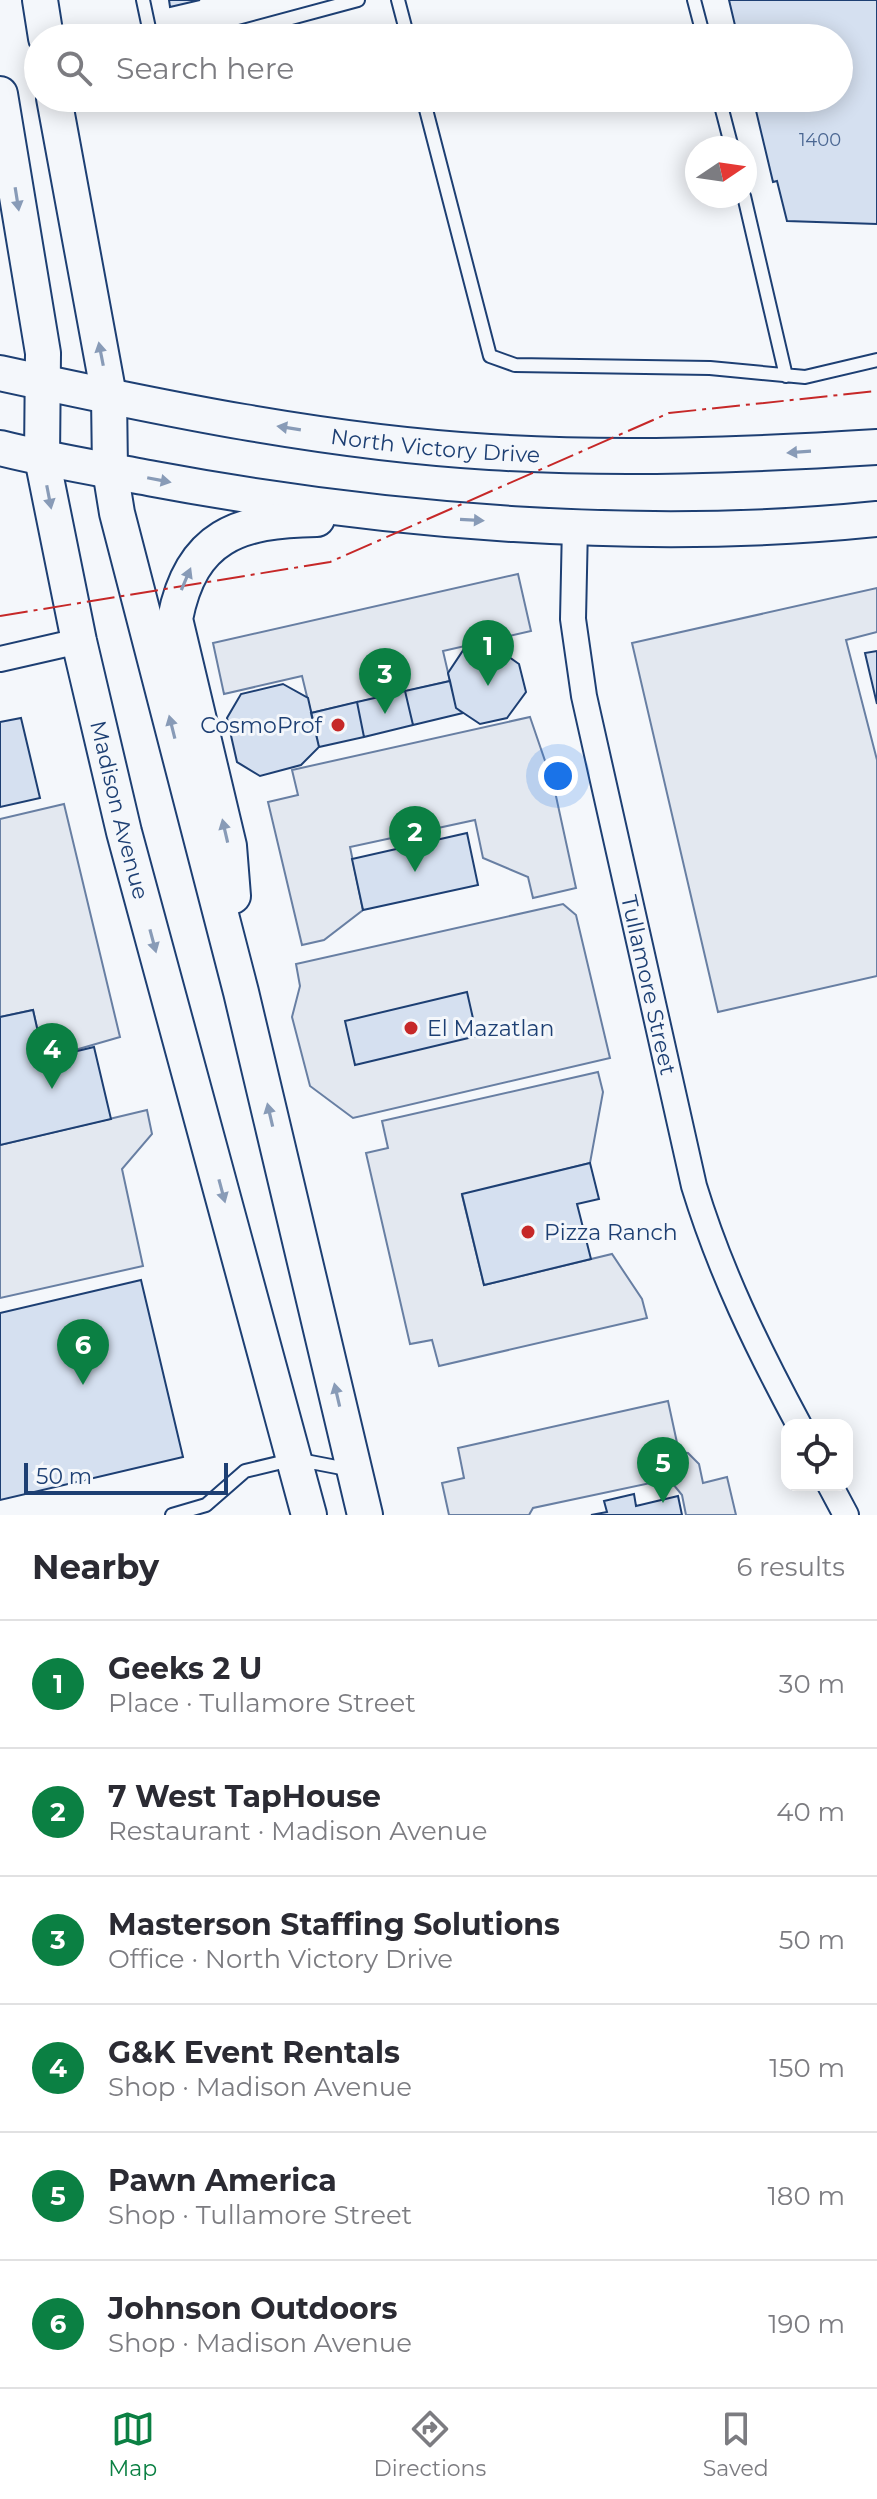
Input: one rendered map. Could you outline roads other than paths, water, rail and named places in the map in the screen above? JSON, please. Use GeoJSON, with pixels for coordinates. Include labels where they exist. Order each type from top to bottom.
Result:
{"type":"FeatureCollection","features":[{"type":"Feature","properties":{"kind":"main road"},"geometry":{"type":"LineString","coordinates":[[40,0],[44,24]]}},
{"type":"Feature","properties":{"kind":"main road","name":"Madison Avenue"},"geometry":{"type":"LineString","coordinates":[[0,94],[43,353],[42,458],[79,641],[124,832],[309,1515]]}},
{"type":"Feature","properties":{"kind":"main road"},"geometry":{"type":"LineString","coordinates":[[57,112],[109,396],[110,470],[117,513],[241,992],[365,1515]]}},
{"type":"Feature","properties":{"kind":"main road","name":"North Victory Drive"},"geometry":{"type":"LineString","coordinates":[[0,373],[139,405],[353,438],[488,452],[653,456],[877,447]]}},
{"type":"Feature","properties":{"kind":"main road"},"geometry":{"type":"LineString","coordinates":[[0,448],[241,495],[424,517],[575,525],[721,528],[877,519]]}},
{"type":"Feature","properties":{"kind":"main road"},"geometry":{"type":"LineString","coordinates":[[721,528],[877,501]]}},
{"type":"Feature","properties":{"kind":"main road"},"geometry":{"type":"LineString","coordinates":[[241,992],[229,846],[175,619],[181,588],[200,555],[229,535],[252,525],[302,519],[424,517]]}},
{"type":"Feature","properties":{"kind":"street","name":"Tullamore Street"},"geometry":{"type":"LineString","coordinates":[[575,525],[573,619],[584,696],[694,1186],[712,1248],[740,1311],[796,1419]]}},
{"type":"Feature","properties":{"kind":"street"},"geometry":{"type":"LineString","coordinates":[[0,659],[79,641]]}},
{"type":"Feature","properties":{"kind":"street"},"geometry":{"type":"LineString","coordinates":[[833,1491],[846,1515]]}},
{"type":"Feature","properties":{"kind":"lane"},"geometry":{"type":"LineString","coordinates":[[143,0],[148,24]]}},
{"type":"Feature","properties":{"kind":"lane"},"geometry":{"type":"LineString","coordinates":[[262,24],[320,6],[358,0]]}},
{"type":"Feature","properties":{"kind":"lane"},"geometry":{"type":"LineString","coordinates":[[398,0],[404,24]]}},
{"type":"Feature","properties":{"kind":"lane"},"geometry":{"type":"LineString","coordinates":[[694,0],[700,24]]}},
{"type":"Feature","properties":{"kind":"lane"},"geometry":{"type":"LineString","coordinates":[[427,112],[490,356],[515,365],[710,368],[805,377],[877,360]]}},
{"type":"Feature","properties":{"kind":"lane"},"geometry":{"type":"LineString","coordinates":[[723,112],[729,136]]}},
{"type":"Feature","properties":{"kind":"lane"},"geometry":{"type":"LineString","coordinates":[[747,208],[786,376]]}},
{"type":"Feature","properties":{"kind":"lane"},"geometry":{"type":"LineString","coordinates":[[172,1515],[208,1510],[245,1471],[295,1459],[355,1471]]}},
{"type":"Feature","properties":{"kind":"place","name":"Geeks 2 U"},"geometry":{"type":"Point","coordinates":[488,686]}},
{"type":"Feature","properties":{"kind":"place","name":"Masterson Staffing Solutions"},"geometry":{"type":"Point","coordinates":[385,714]}},
{"type":"Feature","properties":{"kind":"place","name":"CosmoProf"},"geometry":{"type":"Point","coordinates":[338,725]}},
{"type":"Feature","properties":{"kind":"place","name":"7 West TapHouse"},"geometry":{"type":"Point","coordinates":[415,872]}},
{"type":"Feature","properties":{"kind":"place","name":"El Mazatlan"},"geometry":{"type":"Point","coordinates":[411,1028]}},
{"type":"Feature","properties":{"kind":"place","name":"G&K Event Rentals"},"geometry":{"type":"Point","coordinates":[52,1089]}},
{"type":"Feature","properties":{"kind":"place","name":"Pizza Ranch"},"geometry":{"type":"Point","coordinates":[528,1232]}},
{"type":"Feature","properties":{"kind":"place","name":"Johnson Outdoors"},"geometry":{"type":"Point","coordinates":[83,1385]}},
{"type":"Feature","properties":{"kind":"place","name":"Pawn America"},"geometry":{"type":"Point","coordinates":[663,1503]}}]}
